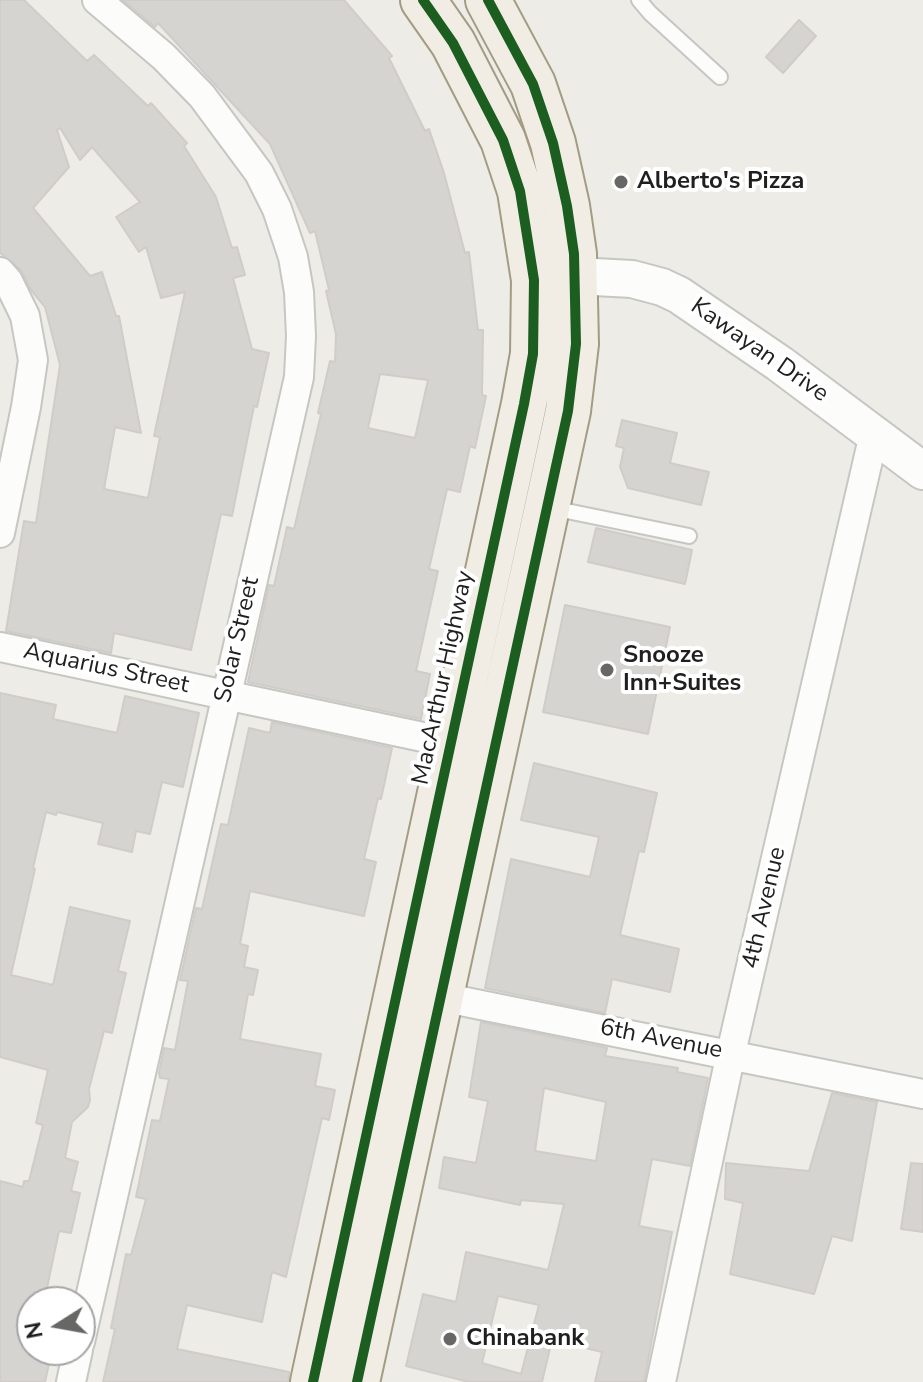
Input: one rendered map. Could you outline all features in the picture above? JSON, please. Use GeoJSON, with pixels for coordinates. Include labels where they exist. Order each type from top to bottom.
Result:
{"type":"FeatureCollection","features":[{"type":"Feature","properties":{"kind":"main road","name":"MacArthur Highway"},"geometry":{"type":"LineString","coordinates":[[313,1382],[533,354],[534,280],[520,191],[503,140],[453,43],[423,0]]}},
{"type":"Feature","properties":{"kind":"main road"},"geometry":{"type":"LineString","coordinates":[[357,1382],[573,381],[578,313],[567,206],[553,143],[533,84],[490,1]]}},
{"type":"Feature","properties":{"kind":"street","name":"Solar Street"},"geometry":{"type":"LineString","coordinates":[[93,1286],[299,377],[301,336],[293,257],[277,209],[259,173],[202,96],[164,57],[97,0]]}},
{"type":"Feature","properties":{"kind":"street"},"geometry":{"type":"LineString","coordinates":[[0,272],[8,281],[25,316],[33,360],[0,533]]}},
{"type":"Feature","properties":{"kind":"street","name":"Kawayan Drive"},"geometry":{"type":"LineString","coordinates":[[576,276],[632,279],[679,295],[780,364],[923,471]]}},
{"type":"Feature","properties":{"kind":"street","name":"4th Avenue"},"geometry":{"type":"LineString","coordinates":[[661,1382],[731,1053],[874,434]]}},
{"type":"Feature","properties":{"kind":"street","name":"Aquarius Street"},"geometry":{"type":"LineString","coordinates":[[0,647],[226,693],[494,753]]}},
{"type":"Feature","properties":{"kind":"street","name":"6th Avenue"},"geometry":{"type":"LineString","coordinates":[[398,988],[923,1094]]}},
{"type":"Feature","properties":{"kind":"lane"},"geometry":{"type":"LineString","coordinates":[[639,0],[720,77]]}},
{"type":"Feature","properties":{"kind":"lane"},"geometry":{"type":"LineString","coordinates":[[547,507],[689,536]]}},
{"type":"Feature","properties":{"kind":"building"},"geometry":{"type":"Polygon","coordinates":[[[0,0],[24,0],[87,61],[94,55],[148,106],[151,103],[187,143],[184,146],[216,197],[232,248],[237,247],[245,275],[233,278],[252,349],[269,353],[257,407],[254,406],[232,516],[221,514],[191,650],[114,633],[111,653],[6,631],[24,521],[36,523],[60,365],[45,307],[31,290],[21,270],[0,253],[0,0]],[[60,128],[57,130],[69,167],[33,208],[90,276],[102,272],[116,316],[119,316],[141,433],[115,427],[104,489],[148,498],[160,437],[154,436],[185,292],[161,298],[146,247],[139,252],[116,217],[140,202],[92,147],[80,160],[60,128]]]}},
{"type":"Feature","properties":{"kind":"building"},"geometry":{"type":"Polygon","coordinates":[[[123,0],[344,0],[392,56],[389,58],[425,131],[429,129],[465,253],[469,252],[478,330],[483,330],[482,395],[486,396],[475,448],[470,446],[460,492],[447,489],[429,569],[438,571],[416,671],[430,674],[421,719],[248,682],[269,585],[274,586],[287,527],[294,529],[330,361],[335,362],[336,334],[315,231],[310,233],[270,144],[158,23],[155,27],[123,0]],[[380,374],[368,428],[415,438],[428,380],[380,374]]]}},
{"type":"Feature","properties":{"kind":"building"},"geometry":{"type":"Polygon","coordinates":[[[799,20],[816,36],[783,73],[766,57],[799,20]]]}},
{"type":"Feature","properties":{"kind":"building"},"geometry":{"type":"Polygon","coordinates":[[[622,420],[677,433],[670,463],[709,472],[701,505],[628,488],[620,467],[624,448],[616,446],[622,420]]]}},
{"type":"Feature","properties":{"kind":"building"},"geometry":{"type":"Polygon","coordinates":[[[596,528],[692,550],[685,584],[588,562],[596,528]]]}},
{"type":"Feature","properties":{"kind":"building","name":"Snooze Inn+Suites"},"geometry":{"type":"Polygon","coordinates":[[[565,605],[670,627],[648,734],[543,712],[565,605]]]}},
{"type":"Feature","properties":{"kind":"building"},"geometry":{"type":"Polygon","coordinates":[[[0,693],[56,705],[53,719],[117,733],[125,696],[199,713],[183,787],[162,782],[150,834],[136,831],[132,852],[98,844],[103,823],[46,812],[33,868],[11,975],[53,985],[70,907],[130,921],[118,971],[126,973],[112,1033],[104,1031],[89,1089],[88,1107],[72,1122],[65,1158],[78,1162],[71,1191],[80,1193],[71,1233],[59,1231],[47,1286],[16,1286],[16,1366],[48,1366],[45,1382],[0,1382],[0,1181],[23,1187],[24,1181],[29,1181],[43,1125],[36,1123],[48,1070],[0,1057],[0,693]]]}},
{"type":"Feature","properties":{"kind":"building"},"geometry":{"type":"Polygon","coordinates":[[[272,722],[392,748],[364,859],[376,862],[364,916],[250,891],[240,944],[248,946],[244,967],[258,970],[253,995],[248,994],[240,1039],[321,1054],[315,1086],[335,1090],[329,1120],[322,1118],[286,1277],[272,1272],[262,1322],[187,1305],[177,1349],[289,1372],[288,1382],[103,1382],[115,1329],[111,1328],[126,1254],[131,1255],[146,1199],[136,1197],[152,1120],[160,1121],[169,1079],[160,1078],[159,1073],[164,1048],[175,1050],[188,981],[180,980],[196,908],[202,909],[221,824],[228,825],[249,728],[270,733],[272,722]]]}},
{"type":"Feature","properties":{"kind":"building"},"geometry":{"type":"Polygon","coordinates":[[[534,763],[657,793],[644,852],[639,851],[620,935],[679,949],[670,992],[612,979],[605,1013],[485,988],[511,859],[590,877],[599,837],[521,820],[534,763]]]}},
{"type":"Feature","properties":{"kind":"building"},"geometry":{"type":"Polygon","coordinates":[[[481,1022],[607,1048],[605,1056],[678,1068],[677,1072],[708,1078],[690,1166],[652,1159],[639,1226],[672,1232],[644,1382],[595,1382],[602,1352],[552,1340],[542,1382],[469,1382],[406,1366],[423,1294],[456,1302],[466,1252],[548,1270],[564,1204],[521,1200],[520,1205],[439,1188],[444,1157],[476,1163],[488,1101],[469,1097],[481,1022]],[[544,1088],[535,1151],[596,1161],[606,1102],[544,1088]],[[498,1296],[482,1363],[521,1374],[539,1305],[498,1296]]]}},
{"type":"Feature","properties":{"kind":"building"},"geometry":{"type":"Polygon","coordinates":[[[832,1093],[877,1102],[852,1241],[832,1236],[814,1294],[730,1274],[743,1203],[725,1199],[726,1163],[809,1171],[832,1093]]]}},
{"type":"Feature","properties":{"kind":"building"},"geometry":{"type":"Polygon","coordinates":[[[911,1163],[923,1164],[923,1232],[901,1229],[911,1163]]]}},
{"type":"Feature","properties":{"kind":"cycle path"},"geometry":{"type":"LineString","coordinates":[[313,1382],[533,354],[534,280],[520,191],[503,140],[453,43],[423,0]]}},
{"type":"Feature","properties":{"kind":"cycle path"},"geometry":{"type":"LineString","coordinates":[[357,1382],[568,411],[576,344],[574,254],[553,143],[533,84],[488,0]]}},
{"type":"Feature","properties":{"kind":"place","name":"Alberto's Pizza"},"geometry":{"type":"Point","coordinates":[621,182]}},
{"type":"Feature","properties":{"kind":"place","name":"Snooze Inn+Suites"},"geometry":{"type":"Point","coordinates":[607,670]}},
{"type":"Feature","properties":{"kind":"place","name":"Chinabank"},"geometry":{"type":"Point","coordinates":[450,1339]}}]}
